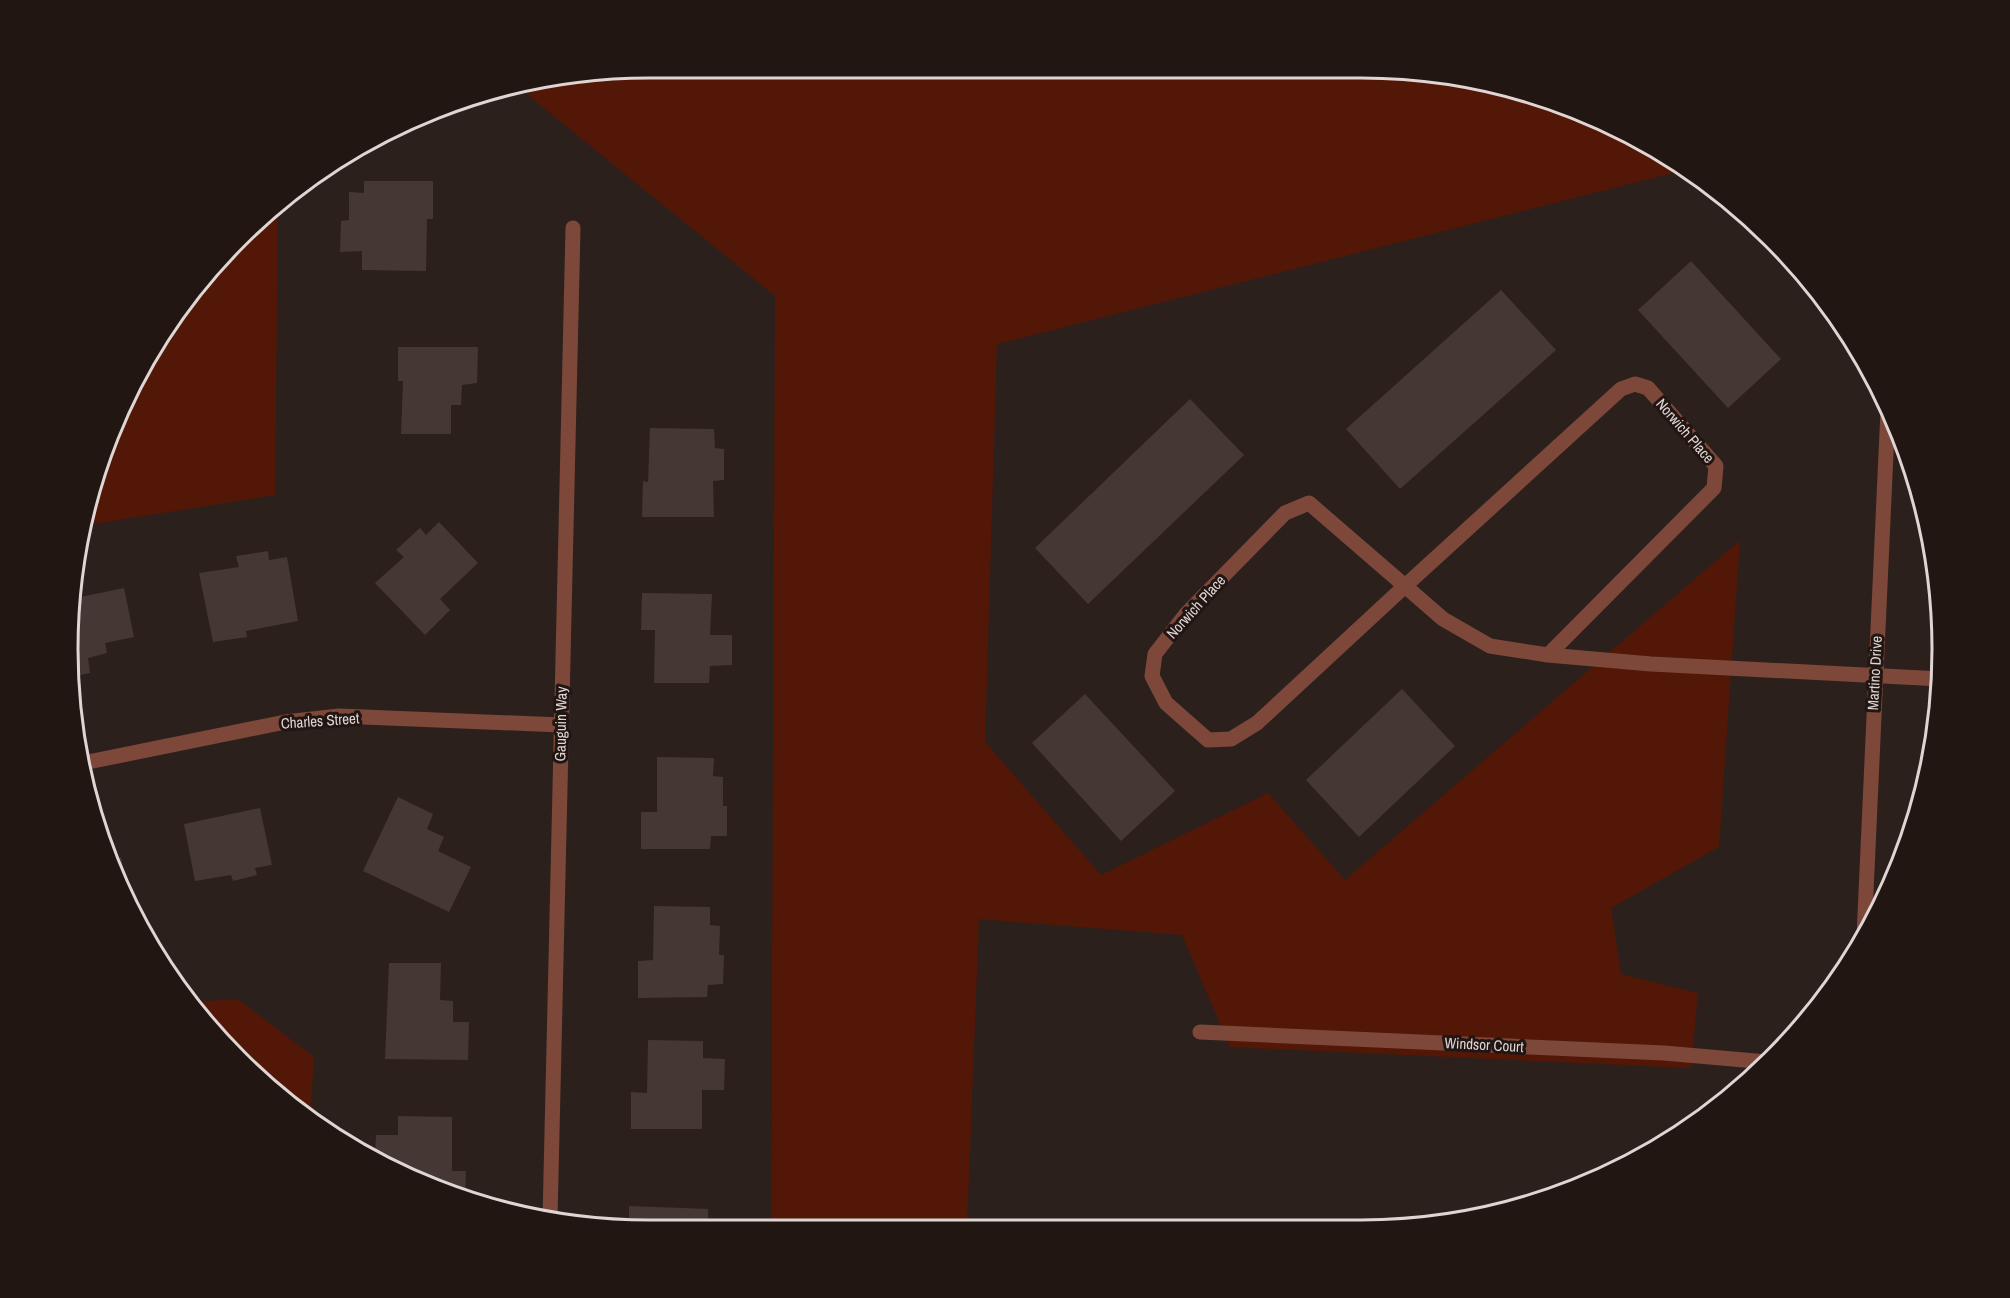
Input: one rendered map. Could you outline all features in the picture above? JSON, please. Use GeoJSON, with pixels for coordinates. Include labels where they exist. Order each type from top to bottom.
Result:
{"type":"FeatureCollection","features":[{"type":"Feature","properties":{"kind":"street","name":"Gauguin Way"},"geometry":{"type":"LineString","coordinates":[[550,1211],[573,228]]}},
{"type":"Feature","properties":{"kind":"street","name":"Norwich Place"},"geometry":{"type":"LineString","coordinates":[[1548,656],[1714,488],[1716,466],[1648,388],[1635,384],[1621,388],[1405,586],[1257,723],[1232,739],[1208,740],[1166,703],[1152,676],[1155,654],[1186,614],[1285,513],[1309,503],[1405,586],[1443,619],[1490,646],[1548,656],[1651,664],[1931,678]]}},
{"type":"Feature","properties":{"kind":"street","name":"Martino Drive"},"geometry":{"type":"LineString","coordinates":[[1865,917],[1887,426]]}},
{"type":"Feature","properties":{"kind":"street","name":"Charles Street"},"geometry":{"type":"LineString","coordinates":[[89,762],[285,722],[339,716],[561,725]]}},
{"type":"Feature","properties":{"kind":"street","name":"Windsor Court"},"geometry":{"type":"LineString","coordinates":[[1200,1032],[1664,1053],[1756,1061]]}},
{"type":"Feature","properties":{"kind":"shaded area"},"geometry":{"type":"Polygon","coordinates":[[[649,78],[1398,79],[1472,89],[1545,108],[1614,137],[1675,172],[997,344],[985,742],[1101,875],[1268,793],[1345,880],[1740,540],[1719,847],[1611,908],[1621,974],[1698,993],[1691,1068],[1230,1047],[1182,935],[979,919],[967,1220],[771,1220],[775,296],[529,96],[529,91],[574,83],[649,78]]]}},
{"type":"Feature","properties":{"kind":"shaded area"},"geometry":{"type":"Polygon","coordinates":[[[278,216],[275,495],[92,524],[108,465],[121,430],[154,364],[196,301],[245,245],[278,216]]]}},
{"type":"Feature","properties":{"kind":"shaded area"},"geometry":{"type":"Polygon","coordinates":[[[238,999],[314,1057],[311,1109],[245,1053],[200,1002],[238,999]]]}},
{"type":"Feature","properties":{"kind":"building"},"geometry":{"type":"Polygon","coordinates":[[[364,181],[433,181],[433,219],[427,219],[426,271],[362,270],[362,251],[340,252],[341,221],[349,220],[349,192],[364,193],[364,181]]]}},
{"type":"Feature","properties":{"kind":"building"},"geometry":{"type":"Polygon","coordinates":[[[1691,261],[1781,359],[1728,408],[1638,310],[1691,261]]]}},
{"type":"Feature","properties":{"kind":"building"},"geometry":{"type":"Polygon","coordinates":[[[1501,290],[1556,350],[1400,489],[1346,429],[1501,290]]]}},
{"type":"Feature","properties":{"kind":"building"},"geometry":{"type":"Polygon","coordinates":[[[398,347],[478,347],[477,383],[462,385],[461,405],[451,405],[451,434],[401,434],[403,381],[398,381],[398,347]]]}},
{"type":"Feature","properties":{"kind":"building"},"geometry":{"type":"Polygon","coordinates":[[[1190,399],[1244,455],[1088,604],[1035,548],[1190,399]]]}},
{"type":"Feature","properties":{"kind":"building"},"geometry":{"type":"Polygon","coordinates":[[[650,428],[714,429],[715,448],[724,449],[724,480],[713,481],[714,517],[642,517],[643,481],[648,482],[650,428]]]}},
{"type":"Feature","properties":{"kind":"building"},"geometry":{"type":"Polygon","coordinates":[[[439,522],[478,563],[440,599],[450,610],[425,635],[375,583],[404,557],[396,550],[420,528],[426,535],[439,522]]]}},
{"type":"Feature","properties":{"kind":"building"},"geometry":{"type":"Polygon","coordinates":[[[268,551],[269,560],[287,557],[298,621],[246,631],[247,637],[213,642],[199,573],[239,567],[236,556],[268,551]]]}},
{"type":"Feature","properties":{"kind":"building"},"geometry":{"type":"Polygon","coordinates":[[[124,588],[134,637],[105,643],[107,653],[88,658],[90,673],[79,675],[78,649],[81,597],[124,588]]]}},
{"type":"Feature","properties":{"kind":"building"},"geometry":{"type":"Polygon","coordinates":[[[642,593],[712,594],[710,635],[732,635],[732,665],[710,666],[709,683],[654,683],[655,630],[641,630],[642,593]]]}},
{"type":"Feature","properties":{"kind":"building"},"geometry":{"type":"Polygon","coordinates":[[[1402,689],[1455,746],[1359,837],[1306,780],[1402,689]]]}},
{"type":"Feature","properties":{"kind":"building"},"geometry":{"type":"Polygon","coordinates":[[[1085,694],[1175,791],[1121,841],[1032,743],[1085,694]]]}},
{"type":"Feature","properties":{"kind":"building"},"geometry":{"type":"Polygon","coordinates":[[[657,757],[714,758],[713,776],[723,777],[723,806],[727,806],[727,836],[711,836],[710,849],[641,849],[641,812],[657,812],[657,757]]]}},
{"type":"Feature","properties":{"kind":"building"},"geometry":{"type":"Polygon","coordinates":[[[398,797],[433,814],[427,829],[444,837],[438,851],[471,867],[449,912],[363,871],[398,797]]]}},
{"type":"Feature","properties":{"kind":"building"},"geometry":{"type":"Polygon","coordinates":[[[260,808],[272,865],[255,868],[257,875],[233,881],[231,875],[195,881],[184,824],[260,808]]]}},
{"type":"Feature","properties":{"kind":"building"},"geometry":{"type":"Polygon","coordinates":[[[121,857],[125,876],[121,868],[117,858],[121,857]]]}},
{"type":"Feature","properties":{"kind":"building"},"geometry":{"type":"Polygon","coordinates":[[[654,906],[710,907],[710,925],[720,926],[719,955],[724,955],[723,984],[708,985],[707,997],[638,998],[638,961],[653,960],[654,906]]]}},
{"type":"Feature","properties":{"kind":"building"},"geometry":{"type":"Polygon","coordinates":[[[389,963],[441,963],[440,1000],[453,1001],[453,1022],[469,1022],[468,1060],[385,1059],[389,963]]]}},
{"type":"Feature","properties":{"kind":"building"},"geometry":{"type":"Polygon","coordinates":[[[648,1040],[703,1041],[703,1058],[725,1059],[724,1090],[702,1090],[702,1129],[631,1129],[631,1092],[647,1093],[648,1040]]]}},
{"type":"Feature","properties":{"kind":"building"},"geometry":{"type":"Polygon","coordinates":[[[398,1116],[452,1117],[452,1171],[466,1171],[465,1190],[430,1177],[375,1150],[376,1135],[398,1135],[398,1116]]]}},
{"type":"Feature","properties":{"kind":"building"},"geometry":{"type":"Polygon","coordinates":[[[629,1206],[708,1209],[708,1220],[629,1219],[629,1206]]]}}]}
